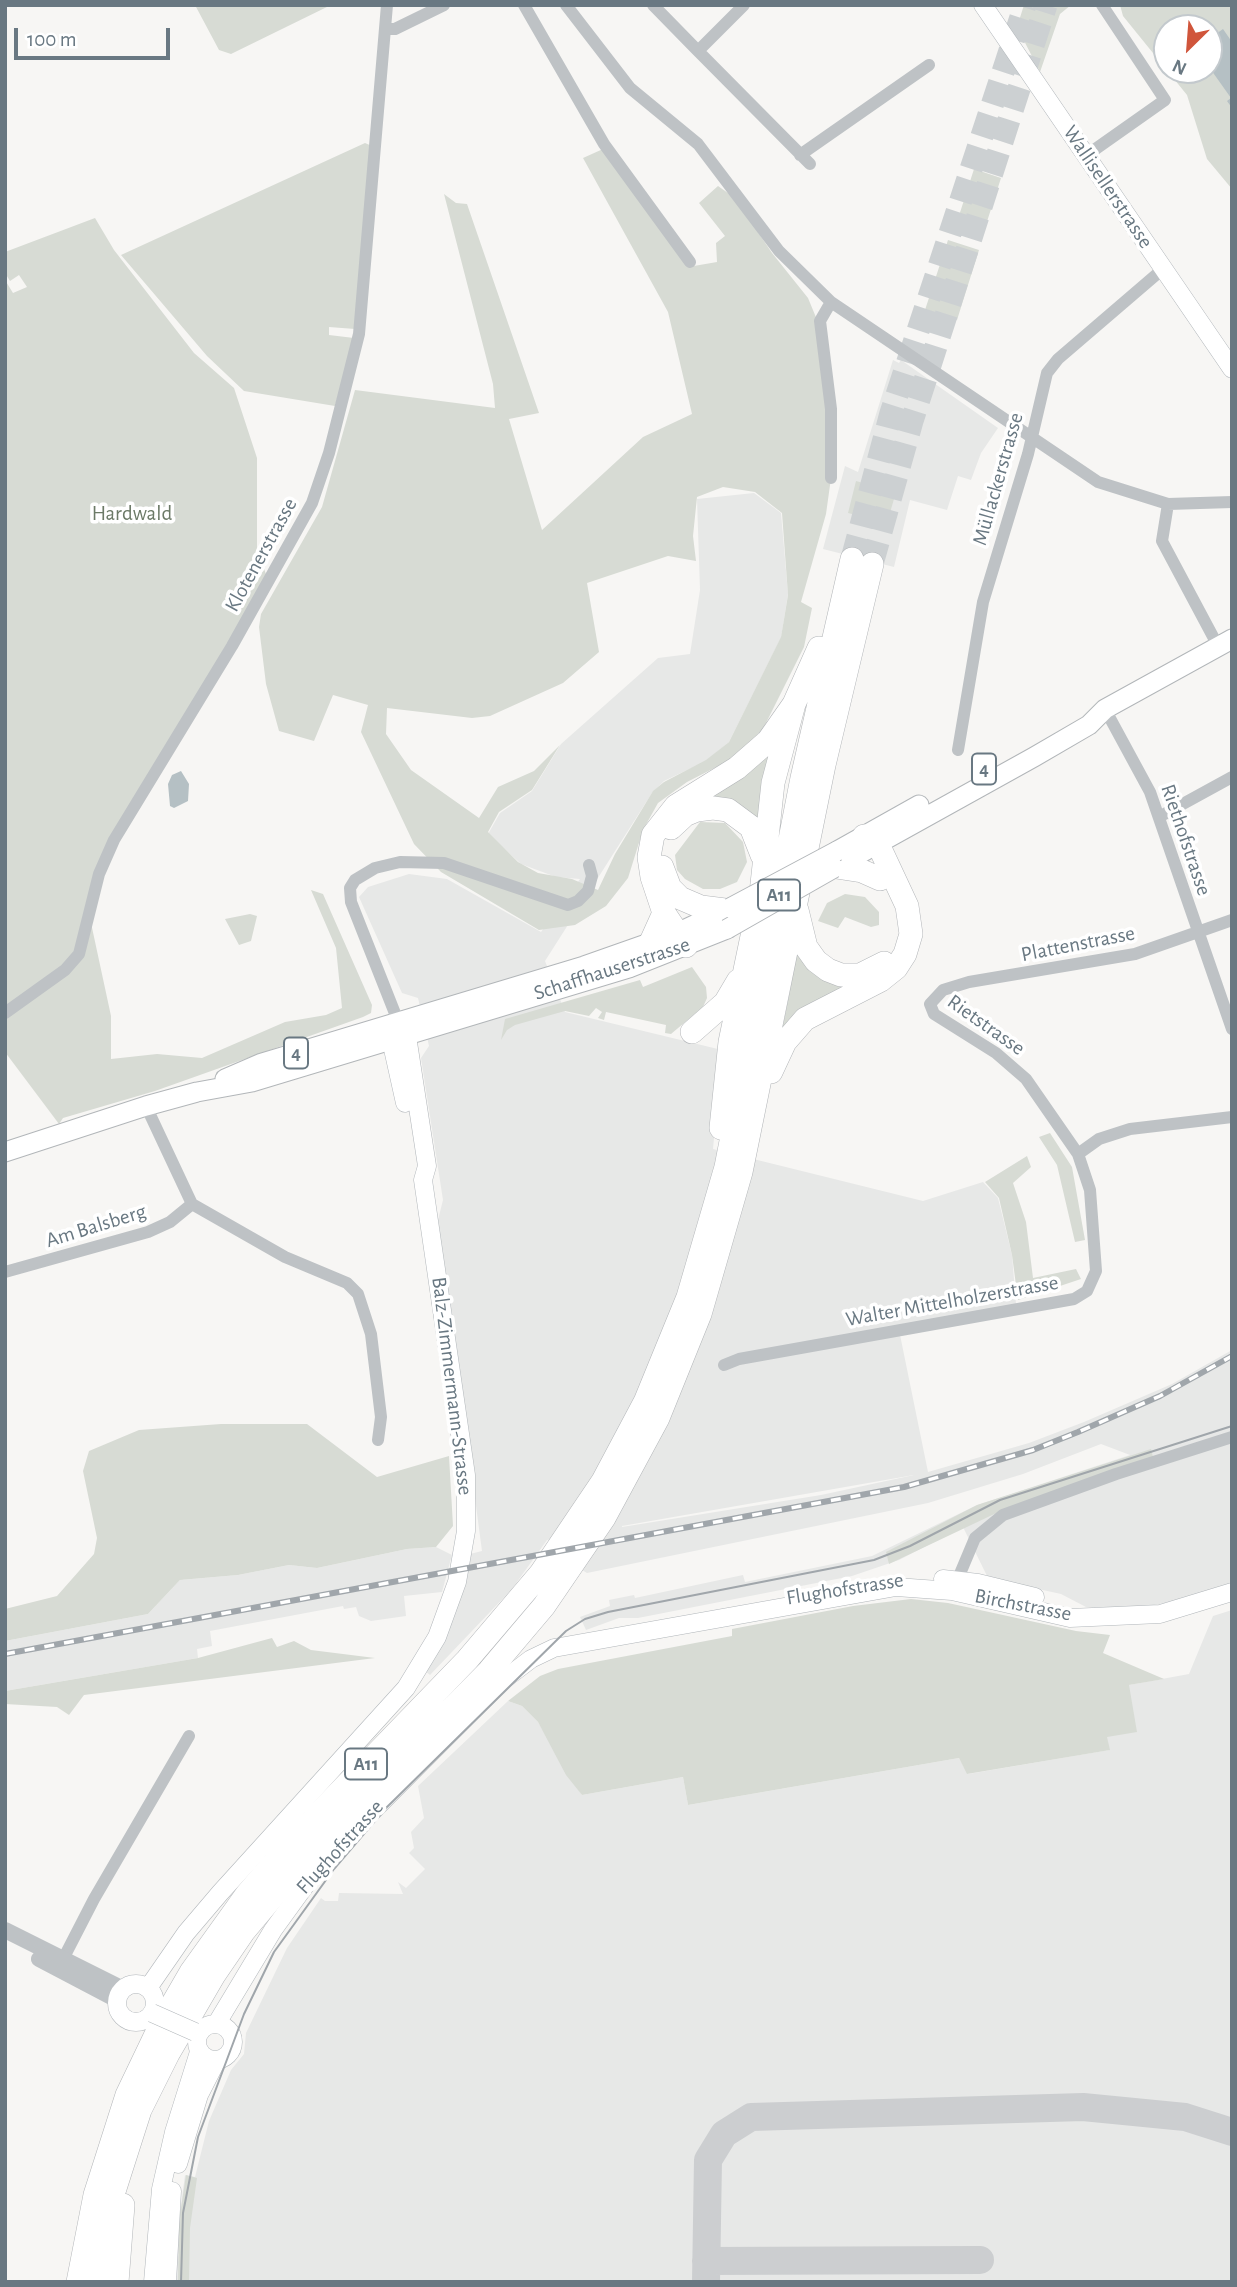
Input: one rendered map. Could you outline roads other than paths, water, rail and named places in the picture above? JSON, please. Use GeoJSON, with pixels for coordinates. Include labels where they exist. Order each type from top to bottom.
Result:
{"type":"FeatureCollection","features":[{"type":"Feature","properties":{"kind":"highway"},"geometry":{"type":"LineString","coordinates":[[709,1232],[730,1042],[764,863],[774,783],[794,704],[858,561]]}},
{"type":"Feature","properties":{"kind":"highway","name":"A11"},"geometry":{"type":"LineString","coordinates":[[117,2282],[123,2208],[137,2140],[160,2076],[201,1996],[244,1931],[306,1857],[527,1628],[604,1518],[658,1418],[697,1323],[726,1228],[757,1105],[858,561]]}},
{"type":"Feature","properties":{"kind":"highway","name":"A11"},"geometry":{"type":"LineString","coordinates":[[78,2282],[87,2230],[115,2128],[138,2071],[177,1994],[228,1919],[270,1866],[490,1635],[560,1548],[603,1481],[645,1402],[678,1325],[709,1232],[751,1050],[802,778],[858,561]]}},
{"type":"Feature","properties":{"kind":"highway"},"geometry":{"type":"LineString","coordinates":[[682,937],[664,913],[650,868],[650,849],[657,827],[682,800],[729,774],[756,753],[794,704]]}},
{"type":"Feature","properties":{"kind":"highway"},"geometry":{"type":"LineString","coordinates":[[682,937],[661,863],[666,836],[680,818],[702,808],[728,810],[747,823],[757,839],[764,863]]}},
{"type":"Feature","properties":{"kind":"highway"},"geometry":{"type":"LineString","coordinates":[[796,901],[806,947],[816,961],[834,972],[860,975],[884,963],[892,954],[899,936],[897,912],[880,879],[869,844]]}},
{"type":"Feature","properties":{"kind":"highway"},"geometry":{"type":"LineString","coordinates":[[757,1105],[785,1042],[800,1024],[825,1006],[881,980],[896,968],[905,954],[911,934],[910,915],[869,844]]}},
{"type":"Feature","properties":{"kind":"highway"},"geometry":{"type":"LineString","coordinates":[[836,862],[880,879]]}},
{"type":"Feature","properties":{"kind":"highway"},"geometry":{"type":"LineString","coordinates":[[670,888],[690,904],[727,916]]}},
{"type":"Feature","properties":{"kind":"highway"},"geometry":{"type":"LineString","coordinates":[[649,944],[664,913]]}},
{"type":"Feature","properties":{"kind":"highway"},"geometry":{"type":"LineString","coordinates":[[730,1042],[721,1032],[712,1028],[692,1032],[725,1003],[747,963]]}},
{"type":"Feature","properties":{"kind":"highway"},"geometry":{"type":"LineString","coordinates":[[95,2282],[110,2207],[140,2110],[201,1996]]}},
{"type":"Feature","properties":{"kind":"main road","name":"Wallisellerstrasse"},"geometry":{"type":"LineString","coordinates":[[983,5],[1232,369]]}},
{"type":"Feature","properties":{"kind":"main road","name":"Schaffhauserstrasse"},"geometry":{"type":"LineString","coordinates":[[5,1152],[145,1106],[197,1092],[262,1063],[399,1032],[629,968],[682,937],[836,862],[1084,714],[1105,709],[1225,643]]}},
{"type":"Feature","properties":{"kind":"main road","name":"Schaffhauserstrasse"},"geometry":{"type":"LineString","coordinates":[[399,1032],[649,944],[682,937]]}},
{"type":"Feature","properties":{"kind":"main road","name":"Balz-Zimmermann-Strasse"},"geometry":{"type":"LineString","coordinates":[[148,1988],[201,1916],[406,1688],[429,1651],[448,1609],[462,1558],[467,1516],[466,1475],[423,1180],[427,1166],[399,1032]]}},
{"type":"Feature","properties":{"kind":"main road","name":"Birchstrasse"},"geometry":{"type":"LineString","coordinates":[[955,1585],[1068,1605],[1095,1616],[1128,1618],[1160,1614],[1232,1592]]}},
{"type":"Feature","properties":{"kind":"main road","name":"Flughofstrasse"},"geometry":{"type":"LineString","coordinates":[[216,2023],[298,1894],[364,1817],[502,1681],[531,1659],[554,1648],[851,1596],[865,1591],[955,1585]]}},
{"type":"Feature","properties":{"kind":"main road","name":"Flughofstrasse"},"geometry":{"type":"LineString","coordinates":[[232,2034],[256,1961]]}},
{"type":"Feature","properties":{"kind":"main road"},"geometry":{"type":"LineString","coordinates":[[138,1984],[148,1988],[154,1997],[152,2012],[142,2020],[129,2020],[120,2012],[120,1995],[138,1984]]}},
{"type":"Feature","properties":{"kind":"main road"},"geometry":{"type":"LineString","coordinates":[[152,2012],[197,2032]]}},
{"type":"Feature","properties":{"kind":"main road"},"geometry":{"type":"LineString","coordinates":[[167,2282],[168,2223],[177,2168],[199,2095],[217,2060],[230,2052],[232,2034],[216,2023],[206,2025],[197,2032],[196,2043],[207,2059],[217,2060]]}},
{"type":"Feature","properties":{"kind":"main road"},"geometry":{"type":"LineString","coordinates":[[153,2282],[161,2189],[174,2132],[200,2052]]}},
{"type":"Feature","properties":{"kind":"street","name":"Klotenerstrasse"},"geometry":{"type":"LineString","coordinates":[[5,1013],[65,970],[79,954],[99,874],[114,840],[285,556],[312,503],[332,441],[359,334],[387,5]]}},
{"type":"Feature","properties":{"kind":"street"},"geometry":{"type":"LineString","coordinates":[[387,29],[395,29],[444,5]]}},
{"type":"Feature","properties":{"kind":"street"},"geometry":{"type":"LineString","coordinates":[[524,5],[604,144],[690,262]]}},
{"type":"Feature","properties":{"kind":"street"},"geometry":{"type":"LineString","coordinates":[[566,5],[630,88],[698,144],[779,251],[831,302],[1098,482],[1168,504],[1232,502]]}},
{"type":"Feature","properties":{"kind":"street"},"geometry":{"type":"LineString","coordinates":[[653,5],[805,159],[929,65]]}},
{"type":"Feature","properties":{"kind":"street"},"geometry":{"type":"LineString","coordinates":[[698,51],[744,5]]}},
{"type":"Feature","properties":{"kind":"street"},"geometry":{"type":"LineString","coordinates":[[1087,155],[1165,100],[1102,5]]}},
{"type":"Feature","properties":{"kind":"street","name":"Müllackerstrasse"},"geometry":{"type":"LineString","coordinates":[[958,750],[984,602],[1031,437],[1042,387],[1058,359],[1164,268]]}},
{"type":"Feature","properties":{"kind":"street"},"geometry":{"type":"LineString","coordinates":[[831,302],[820,321],[831,409],[831,478]]}},
{"type":"Feature","properties":{"kind":"street"},"geometry":{"type":"LineString","coordinates":[[1168,504],[1161,541],[1225,643]]}},
{"type":"Feature","properties":{"kind":"street","name":"Riethofstrasse"},"geometry":{"type":"LineString","coordinates":[[1105,709],[1149,789],[1232,1029]]}},
{"type":"Feature","properties":{"kind":"street"},"geometry":{"type":"LineString","coordinates":[[1159,817],[1232,777]]}},
{"type":"Feature","properties":{"kind":"street"},"geometry":{"type":"LineString","coordinates":[[399,1032],[351,902],[350,888],[355,880],[375,868],[400,862],[444,863],[568,905],[578,901],[588,891],[592,876],[589,865]]}},
{"type":"Feature","properties":{"kind":"street","name":"Plattenstrasse"},"geometry":{"type":"LineString","coordinates":[[931,1000],[943,990],[969,982],[1135,954],[1232,920]]}},
{"type":"Feature","properties":{"kind":"street","name":"Rietstrasse"},"geometry":{"type":"LineString","coordinates":[[931,1000],[930,1009],[934,1014],[996,1053],[1026,1079],[1078,1154]]}},
{"type":"Feature","properties":{"kind":"street"},"geometry":{"type":"LineString","coordinates":[[145,1106],[192,1204],[285,1257],[347,1283],[358,1294],[371,1334],[382,1417],[378,1440]]}},
{"type":"Feature","properties":{"kind":"street"},"geometry":{"type":"LineString","coordinates":[[1078,1154],[1099,1139],[1130,1129],[1232,1117]]}},
{"type":"Feature","properties":{"kind":"street","name":"Walter Mittelholzerstrasse"},"geometry":{"type":"LineString","coordinates":[[724,1365],[783,1351],[1074,1299],[1087,1292],[1096,1271],[1090,1190],[1078,1154]]}},
{"type":"Feature","properties":{"kind":"street","name":"Am Balsberg"},"geometry":{"type":"LineString","coordinates":[[5,1272],[148,1232],[170,1222],[192,1204]]}},
{"type":"Feature","properties":{"kind":"street"},"geometry":{"type":"LineString","coordinates":[[955,1585],[971,1546],[1003,1515],[1027,1504],[1232,1437]]}},
{"type":"Feature","properties":{"kind":"street"},"geometry":{"type":"LineString","coordinates":[[60,1965],[189,1736]]}},
{"type":"Feature","properties":{"kind":"street"},"geometry":{"type":"LineString","coordinates":[[5,1930],[60,1965]]}},
{"type":"Feature","properties":{"kind":"street"},"geometry":{"type":"LineString","coordinates":[[5,1942],[60,1965],[120,1995]]}},
{"type":"Feature","properties":{"kind":"tunnel"},"geometry":{"type":"LineString","coordinates":[[852,559],[891,413],[1025,5]]}},
{"type":"Feature","properties":{"kind":"tunnel"},"geometry":{"type":"LineString","coordinates":[[872,564],[912,421],[1046,5]]}},
{"type":"Feature","properties":{"kind":"tram line"},"geometry":{"type":"LineString","coordinates":[[181,2282],[183,2213],[198,2137],[244,2014],[274,1952],[334,1869],[386,1808],[566,1631],[585,1619],[608,1612],[874,1560],[910,1546],[1000,1500],[1232,1426]]}},
{"type":"Feature","properties":{"kind":"railway"},"geometry":{"type":"LineString","coordinates":[[5,1654],[904,1487],[1033,1450],[1160,1396],[1232,1356]]}},
{"type":"Feature","properties":{"kind":"park label","name":"Hardwald"},"geometry":{"type":"Point","coordinates":[132,514]}}]}
